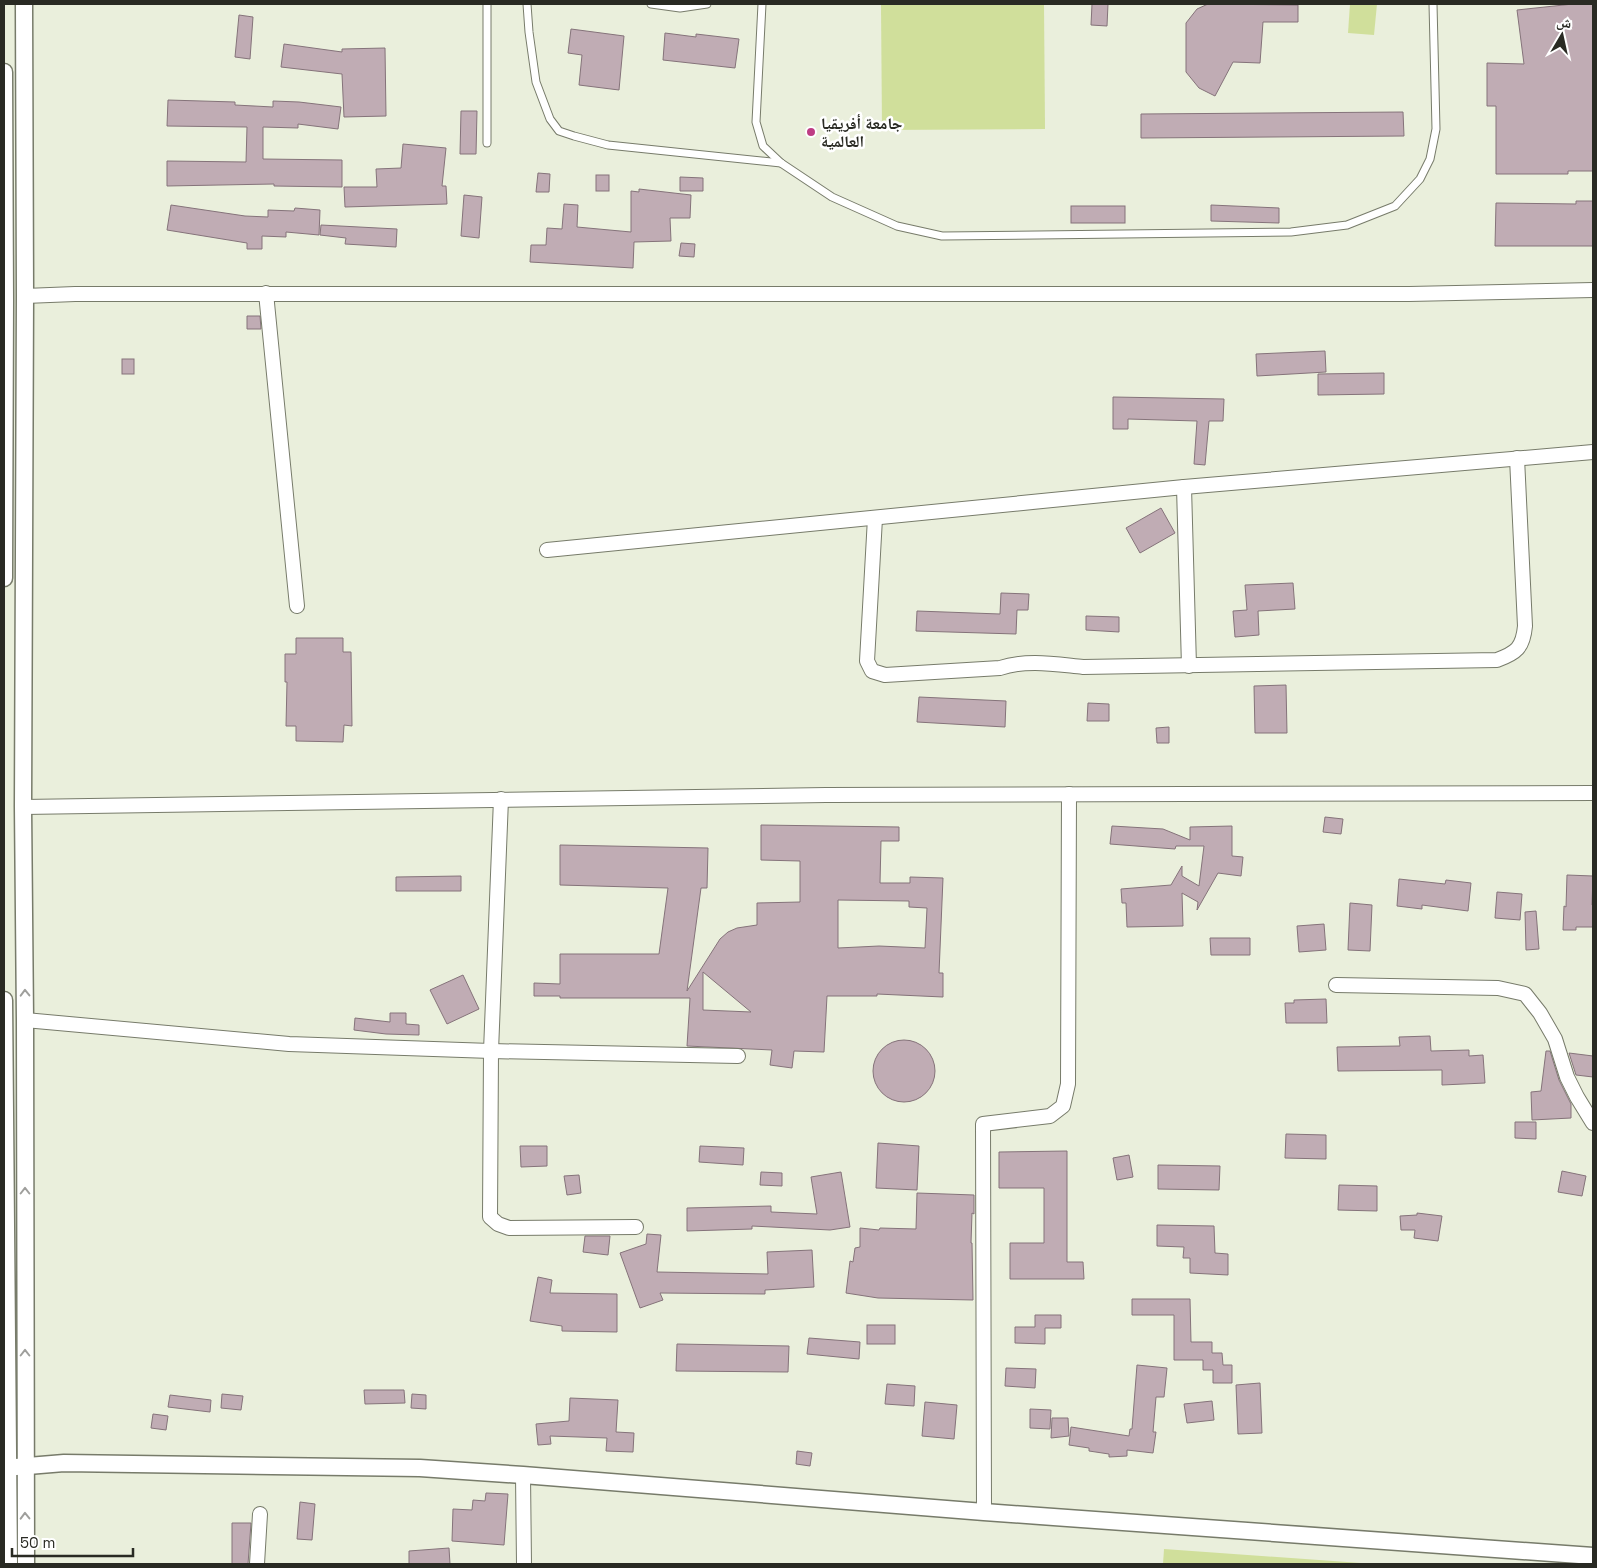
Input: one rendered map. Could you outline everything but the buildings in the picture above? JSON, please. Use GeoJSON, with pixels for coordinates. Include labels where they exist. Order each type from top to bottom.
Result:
{"type":"FeatureCollection","features":[{"type":"Feature","properties":{"kind":"street"},"geometry":{"type":"LineString","coordinates":[[24,4],[23,807],[26,1564]]}},
{"type":"Feature","properties":{"kind":"street"},"geometry":{"type":"LineString","coordinates":[[4,72],[4,578]]}},
{"type":"Feature","properties":{"kind":"street"},"geometry":{"type":"LineString","coordinates":[[25,296],[75,294],[1409,294],[1593,290]]}},
{"type":"Feature","properties":{"kind":"street"},"geometry":{"type":"LineString","coordinates":[[266,294],[296,606]]}},
{"type":"Feature","properties":{"kind":"street"},"geometry":{"type":"LineString","coordinates":[[548,550],[1184,487],[1593,452]]}},
{"type":"Feature","properties":{"kind":"street"},"geometry":{"type":"LineString","coordinates":[[875,518],[867,660],[872,671],[885,675],[1000,668],[1015,663],[1032,662],[1083,667],[1497,660],[1514,654],[1524,639],[1525,626],[1517,458]]}},
{"type":"Feature","properties":{"kind":"street"},"geometry":{"type":"LineString","coordinates":[[1184,487],[1189,666]]}},
{"type":"Feature","properties":{"kind":"street"},"geometry":{"type":"LineString","coordinates":[[984,1512],[982,1124],[1050,1116],[1063,1106],[1068,1084],[1069,794]]}},
{"type":"Feature","properties":{"kind":"street"},"geometry":{"type":"LineString","coordinates":[[23,807],[826,795],[1593,794]]}},
{"type":"Feature","properties":{"kind":"street"},"geometry":{"type":"LineString","coordinates":[[501,799],[491,1051],[490,1217],[498,1224],[509,1228],[636,1227]]}},
{"type":"Feature","properties":{"kind":"street"},"geometry":{"type":"LineString","coordinates":[[1336,985],[1498,988],[1524,994],[1540,1013],[1555,1039],[1567,1077],[1580,1104],[1593,1123]]}},
{"type":"Feature","properties":{"kind":"street"},"geometry":{"type":"LineString","coordinates":[[4,1000],[5,1468],[9,1564]]}},
{"type":"Feature","properties":{"kind":"street"},"geometry":{"type":"LineString","coordinates":[[25,1020],[289,1044],[491,1051],[738,1056]]}},
{"type":"Feature","properties":{"kind":"street"},"geometry":{"type":"LineString","coordinates":[[5,1468],[64,1464],[420,1468],[523,1474],[984,1512],[1593,1556]]}},
{"type":"Feature","properties":{"kind":"street"},"geometry":{"type":"LineString","coordinates":[[523,1474],[524,1564]]}},
{"type":"Feature","properties":{"kind":"street"},"geometry":{"type":"LineString","coordinates":[[258,1564],[260,1514]]}},
{"type":"Feature","properties":{"kind":"lane"},"geometry":{"type":"LineString","coordinates":[[487,4],[487,144]]}},
{"type":"Feature","properties":{"kind":"lane"},"geometry":{"type":"LineString","coordinates":[[527,4],[536,82],[550,118],[559,130],[608,145],[781,163]]}},
{"type":"Feature","properties":{"kind":"lane"},"geometry":{"type":"LineString","coordinates":[[651,4],[680,8],[706,4]]}},
{"type":"Feature","properties":{"kind":"lane"},"geometry":{"type":"LineString","coordinates":[[762,4],[756,122],[763,146],[781,163],[832,197],[897,226],[942,236],[1291,232],[1347,225],[1395,206],[1420,178],[1430,159],[1436,129],[1433,4]]}},
{"type":"Feature","properties":{"kind":"green space"},"geometry":{"type":"Polygon","coordinates":[[[881,4],[1044,4],[1045,129],[882,130],[881,4]]]}},
{"type":"Feature","properties":{"kind":"green space"},"geometry":{"type":"Polygon","coordinates":[[[1350,4],[1377,4],[1374,35],[1348,33],[1350,4]]]}},
{"type":"Feature","properties":{"kind":"green space"},"geometry":{"type":"Polygon","coordinates":[[[1164,1549],[1375,1564],[1163,1564],[1164,1549]]]}},
{"type":"Feature","properties":{"kind":"place","name":"جامعة أفريقيا العالمية"},"geometry":{"type":"Point","coordinates":[811,132]}}]}
